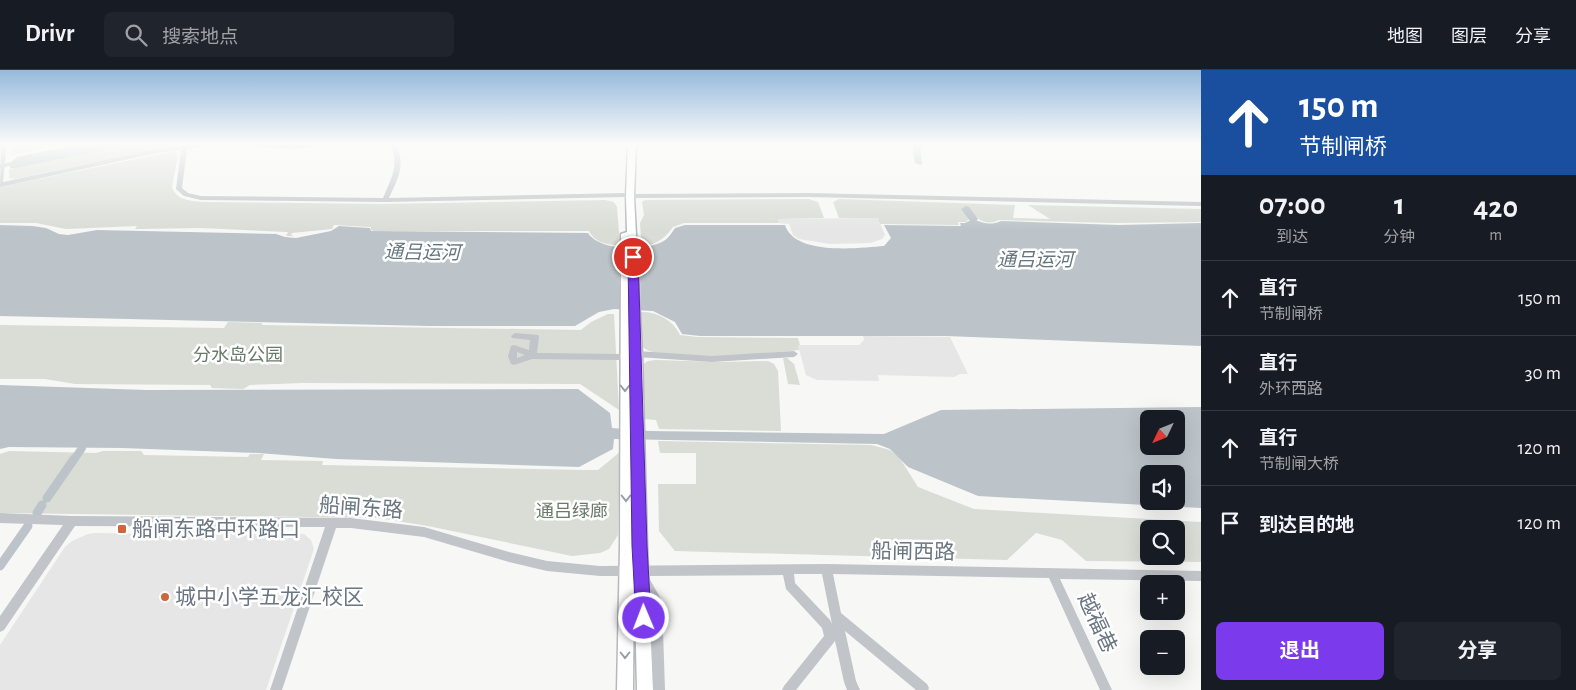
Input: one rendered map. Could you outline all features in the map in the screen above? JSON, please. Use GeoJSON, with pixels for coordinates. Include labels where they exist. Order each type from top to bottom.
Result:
{"type":"FeatureCollection","features":[{"type":"Feature","properties":{"kind":"main road"},"geometry":{"type":"LineString","coordinates":[[625,690],[625,571],[632,449],[626,173]]}},
{"type":"Feature","properties":{"kind":"main road"},"geometry":{"type":"LineString","coordinates":[[627,196],[629,173]]}},
{"type":"Feature","properties":{"kind":"main road"},"geometry":{"type":"LineString","coordinates":[[632,449],[642,573],[645,690]]}},
{"type":"Feature","properties":{"kind":"street"},"geometry":{"type":"LineString","coordinates":[[0,185],[58,173]]}},
{"type":"Feature","properties":{"kind":"street"},"geometry":{"type":"LineString","coordinates":[[181,173],[179,189],[186,195],[200,198],[385,200],[815,195],[1201,204]]}},
{"type":"Feature","properties":{"kind":"street"},"geometry":{"type":"LineString","coordinates":[[385,200],[397,173]]}},
{"type":"Feature","properties":{"kind":"street"},"geometry":{"type":"LineString","coordinates":[[515,336],[534,336],[532,356],[619,357],[631,354],[712,359],[794,354]]}},
{"type":"Feature","properties":{"kind":"street","name":"船闸东路"},"geometry":{"type":"LineString","coordinates":[[0,518],[72,521],[351,523],[424,532],[547,566],[600,571],[625,571]]}},
{"type":"Feature","properties":{"kind":"street"},"geometry":{"type":"LineString","coordinates":[[0,626],[72,521]]}},
{"type":"Feature","properties":{"kind":"street"},"geometry":{"type":"LineString","coordinates":[[276,690],[332,523]]}},
{"type":"Feature","properties":{"kind":"street"},"geometry":{"type":"LineString","coordinates":[[826,569],[850,682],[854,690]]}},
{"type":"Feature","properties":{"kind":"street","name":"船闸西路"},"geometry":{"type":"LineString","coordinates":[[625,571],[642,573],[826,569],[1201,576]]}},
{"type":"Feature","properties":{"kind":"street"},"geometry":{"type":"LineString","coordinates":[[788,570],[790,585],[826,624],[831,638],[788,690]]}},
{"type":"Feature","properties":{"kind":"street"},"geometry":{"type":"LineString","coordinates":[[642,573],[656,602],[659,690]]}},
{"type":"Feature","properties":{"kind":"street","name":"越福巷"},"geometry":{"type":"LineString","coordinates":[[1052,573],[1106,690]]}},
{"type":"Feature","properties":{"kind":"street"},"geometry":{"type":"LineString","coordinates":[[836,616],[923,688]]}},
{"type":"Feature","properties":{"kind":"shaded area"},"geometry":{"type":"Polygon","coordinates":[[[878,218],[885,235],[882,239],[870,243],[830,244],[799,239],[793,235],[789,224],[778,223],[778,219],[878,218]]]}},
{"type":"Feature","properties":{"kind":"shaded area"},"geometry":{"type":"Polygon","coordinates":[[[863,336],[950,337],[968,374],[960,374],[954,377],[878,375],[879,381],[817,380],[806,375],[798,345],[859,345],[864,340],[863,336]]]}},
{"type":"Feature","properties":{"kind":"shaded area","name":"城中小学五龙汇校区"},"geometry":{"type":"Polygon","coordinates":[[[185,531],[295,533],[304,534],[311,540],[314,549],[266,690],[0,690],[0,645],[65,547],[72,541],[95,533],[148,534],[185,531]]]}},
{"type":"Feature","properties":{"kind":"green space"},"geometry":{"type":"Polygon","coordinates":[[[9,173],[44,173],[15,179],[9,178],[9,173]]]}},
{"type":"Feature","properties":{"kind":"green space"},"geometry":{"type":"Polygon","coordinates":[[[68,173],[175,173],[172,187],[177,195],[190,201],[205,202],[383,204],[605,200],[614,202],[617,207],[620,245],[598,241],[589,231],[374,231],[371,230],[371,227],[334,225],[332,229],[292,233],[291,235],[294,236],[286,236],[288,232],[201,228],[135,229],[137,226],[66,229],[36,223],[0,223],[0,187],[68,173]]]}},
{"type":"Feature","properties":{"kind":"green space"},"geometry":{"type":"Polygon","coordinates":[[[809,199],[818,202],[824,218],[778,219],[778,223],[684,223],[673,227],[658,242],[637,247],[636,239],[641,237],[640,223],[644,215],[642,202],[645,200],[809,199]]]}},
{"type":"Feature","properties":{"kind":"green space"},"geometry":{"type":"Polygon","coordinates":[[[839,199],[1015,205],[1013,218],[1050,219],[1028,205],[1201,209],[1201,222],[1113,223],[999,220],[985,222],[965,207],[969,219],[966,222],[958,222],[959,225],[880,224],[878,218],[839,218],[833,202],[839,199]]]}},
{"type":"Feature","properties":{"kind":"green space"},"geometry":{"type":"Polygon","coordinates":[[[641,312],[659,315],[669,321],[680,335],[697,337],[798,338],[799,350],[715,356],[667,355],[650,351],[641,345],[641,312]]]}},
{"type":"Feature","properties":{"kind":"green space","name":"分水岛公园"},"geometry":{"type":"Polygon","coordinates":[[[608,314],[614,314],[619,410],[580,384],[303,383],[250,385],[243,389],[212,388],[210,385],[75,384],[45,379],[0,379],[0,325],[224,328],[228,322],[262,323],[262,325],[581,330],[591,322],[608,314]]]}},
{"type":"Feature","properties":{"kind":"green space"},"geometry":{"type":"Polygon","coordinates":[[[783,358],[787,358],[794,364],[800,385],[788,384],[783,358]]]}},
{"type":"Feature","properties":{"kind":"green space"},"geometry":{"type":"Polygon","coordinates":[[[648,361],[768,361],[774,364],[778,371],[781,431],[659,429],[656,420],[645,419],[642,365],[648,361]]]}},
{"type":"Feature","properties":{"kind":"green space"},"geometry":{"type":"Polygon","coordinates":[[[658,441],[871,445],[890,450],[899,457],[918,487],[974,509],[1166,520],[1140,520],[1140,561],[1086,561],[1062,540],[1036,533],[1007,560],[675,551],[659,531],[658,484],[696,484],[696,453],[660,453],[658,441]]]}},
{"type":"Feature","properties":{"kind":"green space","name":"通吕绿廊"},"geometry":{"type":"Polygon","coordinates":[[[9,451],[96,453],[103,451],[141,451],[144,455],[248,457],[250,454],[264,454],[261,460],[323,461],[322,465],[584,470],[598,470],[620,452],[618,535],[609,549],[600,553],[572,556],[428,526],[378,518],[0,513],[0,454],[9,451]]]}},
{"type":"Feature","properties":{"kind":"green space"},"geometry":{"type":"Polygon","coordinates":[[[1185,521],[1201,522],[1201,562],[1185,562],[1185,521]]]}},
{"type":"Feature","properties":{"kind":"water","name":"通吕运河"},"geometry":{"type":"Polygon","coordinates":[[[973,219],[990,224],[1001,221],[1119,225],[1201,223],[1201,346],[945,336],[700,336],[682,334],[675,322],[653,311],[614,309],[599,312],[575,326],[429,326],[0,316],[0,225],[33,226],[68,235],[97,230],[276,234],[296,238],[331,231],[339,226],[370,228],[371,231],[588,233],[602,243],[622,248],[633,248],[662,242],[668,238],[675,228],[685,225],[785,225],[791,235],[801,242],[829,248],[859,248],[884,246],[891,238],[884,225],[961,226],[960,223],[973,219]]]}},
{"type":"Feature","properties":{"kind":"water"},"geometry":{"type":"Polygon","coordinates":[[[0,385],[146,390],[578,389],[610,413],[612,428],[648,431],[884,434],[941,410],[1201,407],[1201,508],[1185,507],[1185,465],[1140,465],[1140,505],[978,496],[908,467],[890,449],[877,444],[614,439],[613,449],[579,467],[336,459],[258,453],[122,448],[9,447],[0,449],[0,385]]]}},
{"type":"Feature","properties":{"kind":"pier"},"geometry":{"type":"Polygon","coordinates":[[[619,244],[639,245],[641,313],[620,312],[619,244]]]}},
{"type":"Feature","properties":{"kind":"waterway"},"geometry":{"type":"LineString","coordinates":[[966,209],[973,219]]}},
{"type":"Feature","properties":{"kind":"waterway"},"geometry":{"type":"LineString","coordinates":[[73,461],[82,448]]}},
{"type":"Feature","properties":{"kind":"waterway"},"geometry":{"type":"LineString","coordinates":[[47,498],[74,459]]}},
{"type":"Feature","properties":{"kind":"waterway"},"geometry":{"type":"LineString","coordinates":[[37,513],[42,505]]}},
{"type":"Feature","properties":{"kind":"waterway"},"geometry":{"type":"LineString","coordinates":[[0,566],[28,526]]}},
{"type":"Feature","properties":{"kind":"place","name":"船闸东路中环路口"},"geometry":{"type":"Point","coordinates":[122,529]}},
{"type":"Feature","properties":{"kind":"place","name":"城中小学五龙汇校区"},"geometry":{"type":"Point","coordinates":[165,597]}},
{"type":"Feature","properties":{"kind":"route"},"geometry":{"type":"LineString","coordinates":[[633,257],[640,546],[644,618]]}}]}
